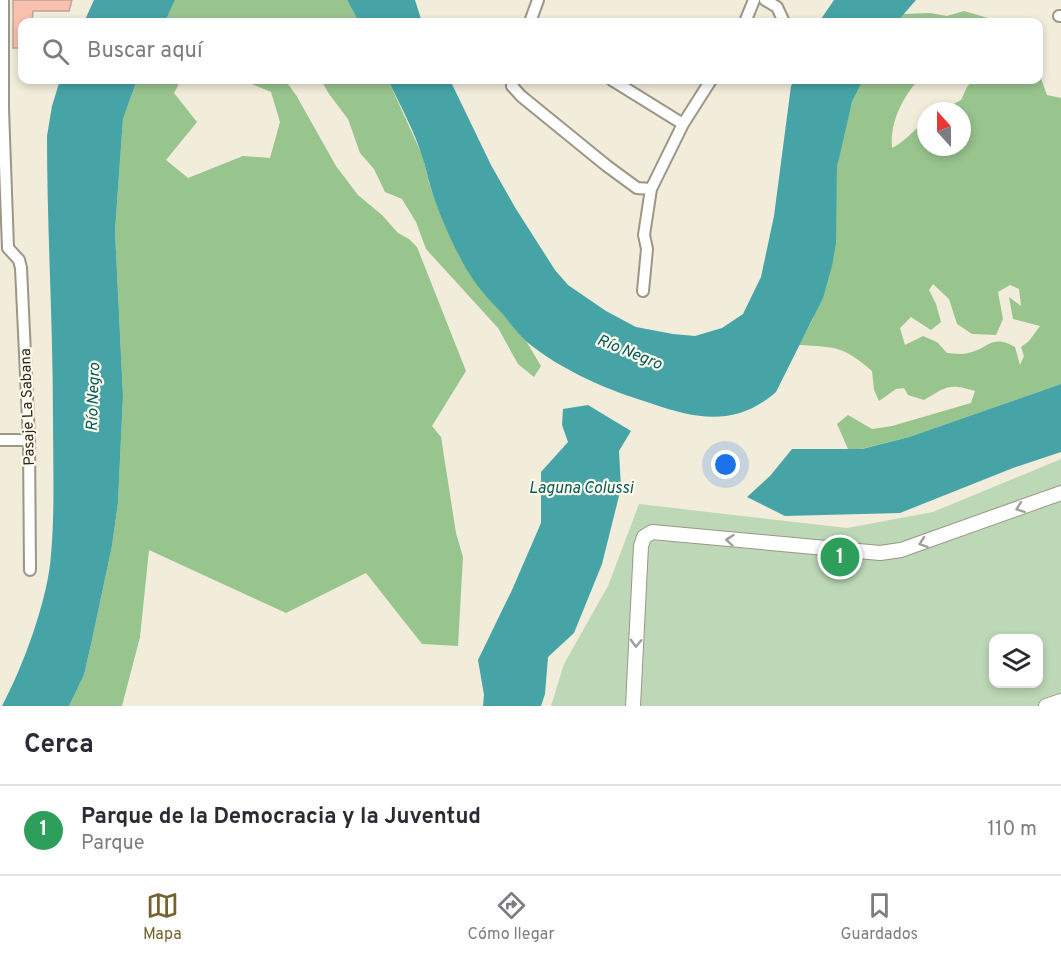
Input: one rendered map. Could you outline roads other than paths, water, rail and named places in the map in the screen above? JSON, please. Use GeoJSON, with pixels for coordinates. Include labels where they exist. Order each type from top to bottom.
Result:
{"type":"FeatureCollection","features":[{"type":"Feature","properties":{"kind":"street"},"geometry":{"type":"LineString","coordinates":[[3,0],[1,40],[4,248]]}},
{"type":"Feature","properties":{"kind":"street"},"geometry":{"type":"LineString","coordinates":[[531,18],[538,0]]}},
{"type":"Feature","properties":{"kind":"street"},"geometry":{"type":"LineString","coordinates":[[747,18],[754,0]]}},
{"type":"Feature","properties":{"kind":"street"},"geometry":{"type":"LineString","coordinates":[[765,0],[777,7],[782,18]]}},
{"type":"Feature","properties":{"kind":"street"},"geometry":{"type":"LineString","coordinates":[[513,84],[521,96],[607,166],[637,188],[651,189]]}},
{"type":"Feature","properties":{"kind":"street"},"geometry":{"type":"LineString","coordinates":[[618,84],[683,124]]}},
{"type":"Feature","properties":{"kind":"street"},"geometry":{"type":"LineString","coordinates":[[643,291],[646,249],[644,235],[651,189],[683,124],[708,84]]}},
{"type":"Feature","properties":{"kind":"street","name":"Pasaje La Sabana"},"geometry":{"type":"LineString","coordinates":[[4,248],[19,260],[21,268],[29,440],[30,570]]}},
{"type":"Feature","properties":{"kind":"street"},"geometry":{"type":"LineString","coordinates":[[0,440],[29,440]]}},
{"type":"Feature","properties":{"kind":"street"},"geometry":{"type":"LineString","coordinates":[[633,706],[640,546],[644,537],[652,532],[880,553],[901,550],[1061,493]]}},
{"type":"Feature","properties":{"kind":"street"},"geometry":{"type":"LineString","coordinates":[[1046,706],[1061,701]]}},
{"type":"Feature","properties":{"kind":"water"},"geometry":{"type":"Polygon","coordinates":[[[94,0],[175,0],[167,18],[86,18],[94,0]]]}},
{"type":"Feature","properties":{"kind":"water"},"geometry":{"type":"Polygon","coordinates":[[[347,0],[415,0],[421,18],[357,18],[347,0]]]}},
{"type":"Feature","properties":{"kind":"water"},"geometry":{"type":"Polygon","coordinates":[[[834,0],[916,0],[900,18],[822,18],[834,0]]]}},
{"type":"Feature","properties":{"kind":"water","name":"Río Negro"},"geometry":{"type":"Polygon","coordinates":[[[59,84],[136,84],[123,119],[115,231],[123,396],[118,503],[112,546],[84,675],[69,706],[2,706],[18,672],[40,612],[51,555],[53,383],[47,136],[59,84]]]}},
{"type":"Feature","properties":{"kind":"water","name":"Río Negro"},"geometry":{"type":"Polygon","coordinates":[[[390,84],[452,84],[491,165],[516,209],[555,270],[568,285],[606,311],[636,327],[695,336],[722,328],[743,314],[761,277],[774,216],[792,84],[861,84],[852,102],[837,167],[836,243],[832,266],[823,298],[776,392],[761,403],[732,415],[717,417],[686,414],[603,386],[541,353],[520,335],[489,299],[462,261],[448,233],[407,119],[390,84]]]}},
{"type":"Feature","properties":{"kind":"water"},"geometry":{"type":"Polygon","coordinates":[[[1061,384],[1061,452],[1013,468],[900,513],[785,516],[747,497],[770,476],[792,449],[862,449],[909,437],[1061,384]]]}},
{"type":"Feature","properties":{"kind":"water","name":"Laguna Colussi"},"geometry":{"type":"Polygon","coordinates":[[[588,405],[631,431],[619,451],[621,488],[602,564],[574,633],[548,657],[545,694],[541,706],[483,706],[484,695],[478,660],[541,523],[541,472],[568,442],[562,425],[563,409],[588,405]]]}},
{"type":"Feature","properties":{"kind":"place","name":"Parque de la Democracia y la Juventud"},"geometry":{"type":"Point","coordinates":[840,557]}}]}
